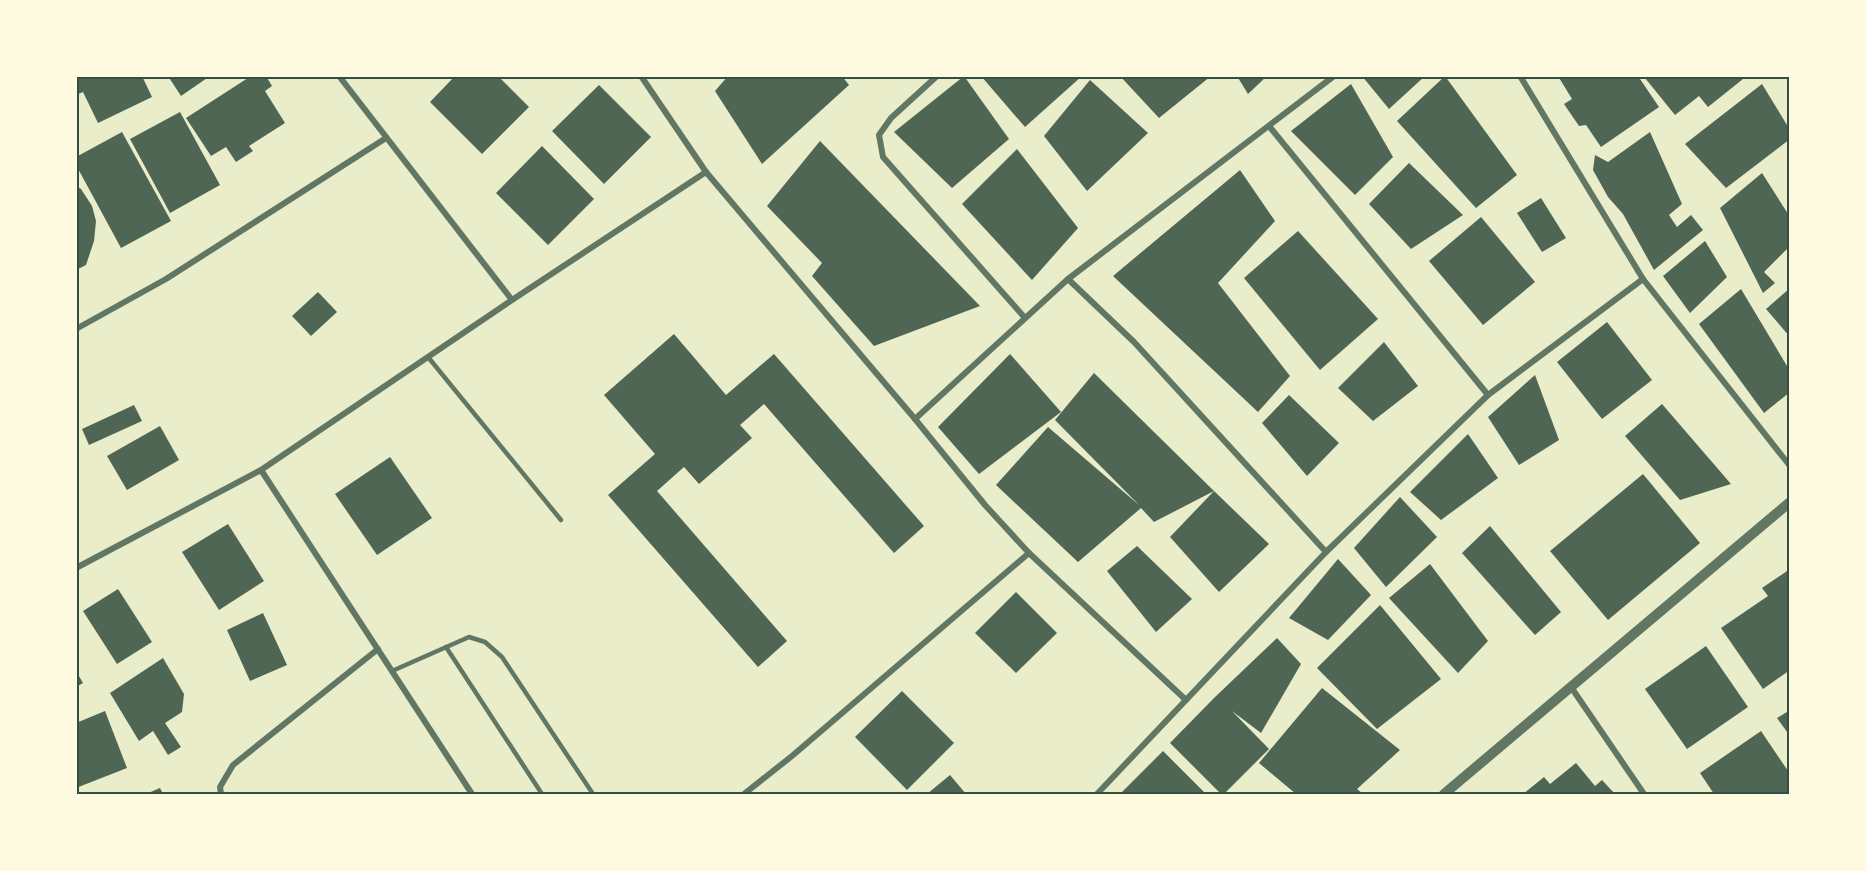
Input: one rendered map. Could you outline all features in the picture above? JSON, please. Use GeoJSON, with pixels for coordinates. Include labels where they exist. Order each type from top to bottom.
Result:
{"type":"FeatureCollection","features":[{"type":"Feature","properties":{"kind":"street"},"geometry":{"type":"LineString","coordinates":[[339,76],[512,300]]}},
{"type":"Feature","properties":{"kind":"street"},"geometry":{"type":"LineString","coordinates":[[640,76],[706,172],[985,505],[1029,553],[1186,700]]}},
{"type":"Feature","properties":{"kind":"street"},"geometry":{"type":"LineString","coordinates":[[937,76],[891,118],[879,135],[883,157],[1025,318]]}},
{"type":"Feature","properties":{"kind":"street"},"geometry":{"type":"LineString","coordinates":[[915,419],[1068,279],[1334,76]]}},
{"type":"Feature","properties":{"kind":"street"},"geometry":{"type":"LineString","coordinates":[[1520,76],[1643,279],[1790,466]]}},
{"type":"Feature","properties":{"kind":"street"},"geometry":{"type":"LineString","coordinates":[[1269,126],[1488,395]]}},
{"type":"Feature","properties":{"kind":"street"},"geometry":{"type":"LineString","coordinates":[[76,329],[166,279],[386,138]]}},
{"type":"Feature","properties":{"kind":"street"},"geometry":{"type":"LineString","coordinates":[[76,568],[261,470],[706,172]]}},
{"type":"Feature","properties":{"kind":"street"},"geometry":{"type":"LineString","coordinates":[[1068,279],[1143,351],[1326,552]]}},
{"type":"Feature","properties":{"kind":"street"},"geometry":{"type":"LineString","coordinates":[[1097,795],[1326,552],[1488,395],[1643,279]]}},
{"type":"Feature","properties":{"kind":"street"},"geometry":{"type":"LineString","coordinates":[[261,470],[472,795]]}},
{"type":"Feature","properties":{"kind":"street"},"geometry":{"type":"LineString","coordinates":[[1444,795],[1790,502]]}},
{"type":"Feature","properties":{"kind":"street"},"geometry":{"type":"LineString","coordinates":[[744,795],[1029,553]]}},
{"type":"Feature","properties":{"kind":"street"},"geometry":{"type":"LineString","coordinates":[[221,795],[220,787],[233,765],[378,649]]}},
{"type":"Feature","properties":{"kind":"street"},"geometry":{"type":"LineString","coordinates":[[1571,687],[1644,795]]}},
{"type":"Feature","properties":{"kind":"lane"},"geometry":{"type":"LineString","coordinates":[[428,357],[561,520]]}},
{"type":"Feature","properties":{"kind":"lane"},"geometry":{"type":"LineString","coordinates":[[392,671],[469,637],[485,642],[502,657],[593,795]]}},
{"type":"Feature","properties":{"kind":"lane"},"geometry":{"type":"LineString","coordinates":[[446,647],[542,795]]}},
{"type":"Feature","properties":{"kind":"building"},"geometry":{"type":"Polygon","coordinates":[[[76,76],[142,76],[152,97],[98,123],[83,92],[76,95],[76,76]]]}},
{"type":"Feature","properties":{"kind":"building"},"geometry":{"type":"Polygon","coordinates":[[[168,76],[210,76],[181,96],[168,76]]]}},
{"type":"Feature","properties":{"kind":"building"},"geometry":{"type":"Polygon","coordinates":[[[251,76],[266,76],[272,86],[265,91],[285,123],[249,146],[253,151],[236,162],[226,147],[211,156],[186,118],[251,76]]]}},
{"type":"Feature","properties":{"kind":"building"},"geometry":{"type":"Polygon","coordinates":[[[455,76],[498,76],[529,107],[482,154],[430,102],[455,76]]]}},
{"type":"Feature","properties":{"kind":"building"},"geometry":{"type":"Polygon","coordinates":[[[728,76],[842,76],[849,85],[762,164],[715,91],[728,76]]]}},
{"type":"Feature","properties":{"kind":"building"},"geometry":{"type":"Polygon","coordinates":[[[964,76],[1009,139],[952,188],[894,132],[964,76]]]}},
{"type":"Feature","properties":{"kind":"building"},"geometry":{"type":"Polygon","coordinates":[[[981,76],[1082,76],[1025,127],[981,76]]]}},
{"type":"Feature","properties":{"kind":"building"},"geometry":{"type":"Polygon","coordinates":[[[1120,76],[1211,76],[1159,118],[1120,76]]]}},
{"type":"Feature","properties":{"kind":"building"},"geometry":{"type":"Polygon","coordinates":[[[1237,76],[1267,76],[1248,94],[1237,76]]]}},
{"type":"Feature","properties":{"kind":"building"},"geometry":{"type":"Polygon","coordinates":[[[1362,76],[1425,76],[1389,109],[1362,76]]]}},
{"type":"Feature","properties":{"kind":"building"},"geometry":{"type":"Polygon","coordinates":[[[1445,76],[1517,175],[1476,208],[1397,121],[1445,76]]]}},
{"type":"Feature","properties":{"kind":"building"},"geometry":{"type":"Polygon","coordinates":[[[1558,76],[1638,76],[1659,107],[1601,147],[1586,125],[1579,126],[1564,104],[1572,99],[1558,76]]]}},
{"type":"Feature","properties":{"kind":"building"},"geometry":{"type":"Polygon","coordinates":[[[1646,76],[1741,76],[1743,79],[1708,107],[1699,96],[1675,115],[1645,78],[1646,76]]]}},
{"type":"Feature","properties":{"kind":"building"},"geometry":{"type":"Polygon","coordinates":[[[1090,80],[1148,133],[1087,191],[1044,136],[1090,80]]]}},
{"type":"Feature","properties":{"kind":"building"},"geometry":{"type":"Polygon","coordinates":[[[1351,84],[1393,157],[1355,195],[1291,131],[1351,84]]]}},
{"type":"Feature","properties":{"kind":"building"},"geometry":{"type":"Polygon","coordinates":[[[1762,84],[1790,130],[1790,139],[1726,188],[1685,144],[1762,84]]]}},
{"type":"Feature","properties":{"kind":"building"},"geometry":{"type":"Polygon","coordinates":[[[599,85],[651,137],[604,184],[552,131],[599,85]]]}},
{"type":"Feature","properties":{"kind":"building"},"geometry":{"type":"Polygon","coordinates":[[[180,112],[220,185],[170,213],[130,139],[180,112]]]}},
{"type":"Feature","properties":{"kind":"building"},"geometry":{"type":"Polygon","coordinates":[[[122,132],[171,221],[121,248],[76,165],[76,157],[122,132]]]}},
{"type":"Feature","properties":{"kind":"building"},"geometry":{"type":"Polygon","coordinates":[[[1650,132],[1682,204],[1669,215],[1677,227],[1691,215],[1703,230],[1654,270],[1623,214],[1608,197],[1593,170],[1595,155],[1608,162],[1650,132]]]}},
{"type":"Feature","properties":{"kind":"building"},"geometry":{"type":"Polygon","coordinates":[[[820,141],[980,306],[874,346],[812,276],[822,263],[767,206],[820,141]]]}},
{"type":"Feature","properties":{"kind":"building"},"geometry":{"type":"Polygon","coordinates":[[[542,146],[594,199],[548,245],[496,193],[542,146]]]}},
{"type":"Feature","properties":{"kind":"building"},"geometry":{"type":"Polygon","coordinates":[[[1017,149],[1078,228],[1032,280],[962,204],[1017,149]]]}},
{"type":"Feature","properties":{"kind":"building"},"geometry":{"type":"Polygon","coordinates":[[[1409,163],[1463,215],[1411,249],[1369,204],[1409,163]]]}},
{"type":"Feature","properties":{"kind":"building"},"geometry":{"type":"Polygon","coordinates":[[[1240,170],[1275,221],[1218,283],[1290,376],[1258,412],[1113,276],[1240,170]]]}},
{"type":"Feature","properties":{"kind":"building"},"geometry":{"type":"Polygon","coordinates":[[[1762,173],[1790,217],[1790,246],[1764,272],[1775,283],[1763,293],[1720,208],[1762,173]]]}},
{"type":"Feature","properties":{"kind":"building"},"geometry":{"type":"Polygon","coordinates":[[[76,186],[81,189],[92,206],[96,221],[94,241],[86,265],[76,270],[76,186]]]}},
{"type":"Feature","properties":{"kind":"building"},"geometry":{"type":"Polygon","coordinates":[[[1541,198],[1566,238],[1542,252],[1517,213],[1541,198]]]}},
{"type":"Feature","properties":{"kind":"building"},"geometry":{"type":"Polygon","coordinates":[[[1481,217],[1535,282],[1483,325],[1429,261],[1481,217]]]}},
{"type":"Feature","properties":{"kind":"building"},"geometry":{"type":"Polygon","coordinates":[[[1298,231],[1378,319],[1320,370],[1244,278],[1298,231]]]}},
{"type":"Feature","properties":{"kind":"building"},"geometry":{"type":"Polygon","coordinates":[[[1705,241],[1727,277],[1690,313],[1663,276],[1705,241]]]}},
{"type":"Feature","properties":{"kind":"building"},"geometry":{"type":"Polygon","coordinates":[[[1790,288],[1790,337],[1766,309],[1790,288]]]}},
{"type":"Feature","properties":{"kind":"building"},"geometry":{"type":"Polygon","coordinates":[[[1741,289],[1790,371],[1790,392],[1764,413],[1699,324],[1741,289]]]}},
{"type":"Feature","properties":{"kind":"building"},"geometry":{"type":"Polygon","coordinates":[[[318,292],[337,312],[311,336],[292,316],[318,292]]]}},
{"type":"Feature","properties":{"kind":"building"},"geometry":{"type":"Polygon","coordinates":[[[1607,322],[1652,380],[1602,419],[1557,362],[1607,322]]]}},
{"type":"Feature","properties":{"kind":"building"},"geometry":{"type":"Polygon","coordinates":[[[674,334],[726,395],[774,354],[924,526],[894,553],[764,404],[740,425],[752,438],[699,484],[684,467],[657,491],[787,641],[758,667],[608,495],[655,454],[604,395],[674,334]]]}},
{"type":"Feature","properties":{"kind":"building"},"geometry":{"type":"Polygon","coordinates":[[[1384,342],[1418,386],[1373,421],[1338,388],[1384,342]]]}},
{"type":"Feature","properties":{"kind":"building"},"geometry":{"type":"Polygon","coordinates":[[[1010,354],[1061,412],[979,474],[938,427],[1010,354]]]}},
{"type":"Feature","properties":{"kind":"building"},"geometry":{"type":"Polygon","coordinates":[[[1094,373],[1214,491],[1154,522],[1141,508],[1078,562],[996,485],[1048,427],[1139,505],[1055,420],[1094,373]]]}},
{"type":"Feature","properties":{"kind":"building"},"geometry":{"type":"Polygon","coordinates":[[[1535,375],[1559,440],[1519,465],[1488,417],[1535,375]]]}},
{"type":"Feature","properties":{"kind":"building"},"geometry":{"type":"Polygon","coordinates":[[[1289,395],[1339,443],[1307,476],[1262,423],[1289,395]]]}},
{"type":"Feature","properties":{"kind":"building"},"geometry":{"type":"Polygon","coordinates":[[[1662,404],[1731,484],[1680,500],[1625,436],[1662,404]]]}},
{"type":"Feature","properties":{"kind":"building"},"geometry":{"type":"Polygon","coordinates":[[[134,405],[142,421],[89,445],[82,429],[134,405]]]}},
{"type":"Feature","properties":{"kind":"building"},"geometry":{"type":"Polygon","coordinates":[[[160,426],[179,460],[127,490],[107,456],[160,426]]]}},
{"type":"Feature","properties":{"kind":"building"},"geometry":{"type":"Polygon","coordinates":[[[1468,434],[1498,478],[1441,520],[1410,492],[1468,434]]]}},
{"type":"Feature","properties":{"kind":"building"},"geometry":{"type":"Polygon","coordinates":[[[390,457],[432,518],[377,555],[335,494],[390,457]]]}},
{"type":"Feature","properties":{"kind":"building"},"geometry":{"type":"Polygon","coordinates":[[[1643,474],[1700,543],[1608,620],[1550,551],[1643,474]]]}},
{"type":"Feature","properties":{"kind":"building"},"geometry":{"type":"Polygon","coordinates":[[[1214,491],[1269,544],[1219,592],[1170,537],[1214,491]]]}},
{"type":"Feature","properties":{"kind":"building"},"geometry":{"type":"Polygon","coordinates":[[[1400,497],[1437,537],[1386,587],[1354,548],[1400,497]]]}},
{"type":"Feature","properties":{"kind":"building"},"geometry":{"type":"Polygon","coordinates":[[[228,524],[264,581],[219,610],[182,552],[228,524]]]}},
{"type":"Feature","properties":{"kind":"building"},"geometry":{"type":"Polygon","coordinates":[[[1490,526],[1561,612],[1535,635],[1462,553],[1490,526]]]}},
{"type":"Feature","properties":{"kind":"building"},"geometry":{"type":"Polygon","coordinates":[[[1137,546],[1192,599],[1156,632],[1107,571],[1137,546]]]}},
{"type":"Feature","properties":{"kind":"building"},"geometry":{"type":"Polygon","coordinates":[[[1338,559],[1371,595],[1328,640],[1289,618],[1338,559]]]}},
{"type":"Feature","properties":{"kind":"building"},"geometry":{"type":"Polygon","coordinates":[[[1430,564],[1488,641],[1458,673],[1389,598],[1430,564]]]}},
{"type":"Feature","properties":{"kind":"building"},"geometry":{"type":"Polygon","coordinates":[[[1790,569],[1790,670],[1763,689],[1721,628],[1768,596],[1762,588],[1790,569]]]}},
{"type":"Feature","properties":{"kind":"building"},"geometry":{"type":"Polygon","coordinates":[[[118,589],[152,642],[117,664],[83,611],[118,589]]]}},
{"type":"Feature","properties":{"kind":"building"},"geometry":{"type":"Polygon","coordinates":[[[1016,592],[1057,633],[1016,673],[975,633],[1016,592]]]}},
{"type":"Feature","properties":{"kind":"building"},"geometry":{"type":"Polygon","coordinates":[[[1380,605],[1441,679],[1377,729],[1317,668],[1380,605]]]}},
{"type":"Feature","properties":{"kind":"building"},"geometry":{"type":"Polygon","coordinates":[[[263,613],[287,665],[250,681],[227,630],[263,613]]]}},
{"type":"Feature","properties":{"kind":"building"},"geometry":{"type":"Polygon","coordinates":[[[1277,638],[1301,664],[1261,733],[1232,711],[1269,749],[1224,794],[1221,794],[1170,743],[1277,638]]]}},
{"type":"Feature","properties":{"kind":"building"},"geometry":{"type":"Polygon","coordinates":[[[1706,646],[1748,707],[1687,749],[1645,689],[1706,646]]]}},
{"type":"Feature","properties":{"kind":"building"},"geometry":{"type":"Polygon","coordinates":[[[163,658],[184,694],[182,712],[165,723],[181,747],[168,755],[153,731],[139,741],[110,693],[163,658]]]}},
{"type":"Feature","properties":{"kind":"building"},"geometry":{"type":"Polygon","coordinates":[[[76,671],[83,683],[76,687],[76,671]]]}},
{"type":"Feature","properties":{"kind":"building"},"geometry":{"type":"Polygon","coordinates":[[[1322,688],[1400,750],[1357,789],[1363,794],[1296,794],[1259,763],[1322,688]]]}},
{"type":"Feature","properties":{"kind":"building"},"geometry":{"type":"Polygon","coordinates":[[[902,691],[954,743],[907,790],[855,737],[902,691]]]}},
{"type":"Feature","properties":{"kind":"building"},"geometry":{"type":"Polygon","coordinates":[[[1790,710],[1790,736],[1777,718],[1790,710]]]}},
{"type":"Feature","properties":{"kind":"building"},"geometry":{"type":"Polygon","coordinates":[[[105,711],[127,768],[76,788],[76,723],[105,711]]]}},
{"type":"Feature","properties":{"kind":"building"},"geometry":{"type":"Polygon","coordinates":[[[1761,731],[1790,774],[1790,794],[1714,794],[1700,773],[1761,731]]]}},
{"type":"Feature","properties":{"kind":"building"},"geometry":{"type":"Polygon","coordinates":[[[1163,751],[1206,794],[1120,794],[1163,751]]]}},
{"type":"Feature","properties":{"kind":"building"},"geometry":{"type":"Polygon","coordinates":[[[1576,763],[1595,786],[1602,780],[1615,794],[1523,794],[1544,777],[1550,784],[1576,763]]]}},
{"type":"Feature","properties":{"kind":"building"},"geometry":{"type":"Polygon","coordinates":[[[950,775],[966,794],[927,794],[950,775]]]}},
{"type":"Feature","properties":{"kind":"building"},"geometry":{"type":"Polygon","coordinates":[[[160,788],[163,794],[146,794],[160,788]]]}}]}
